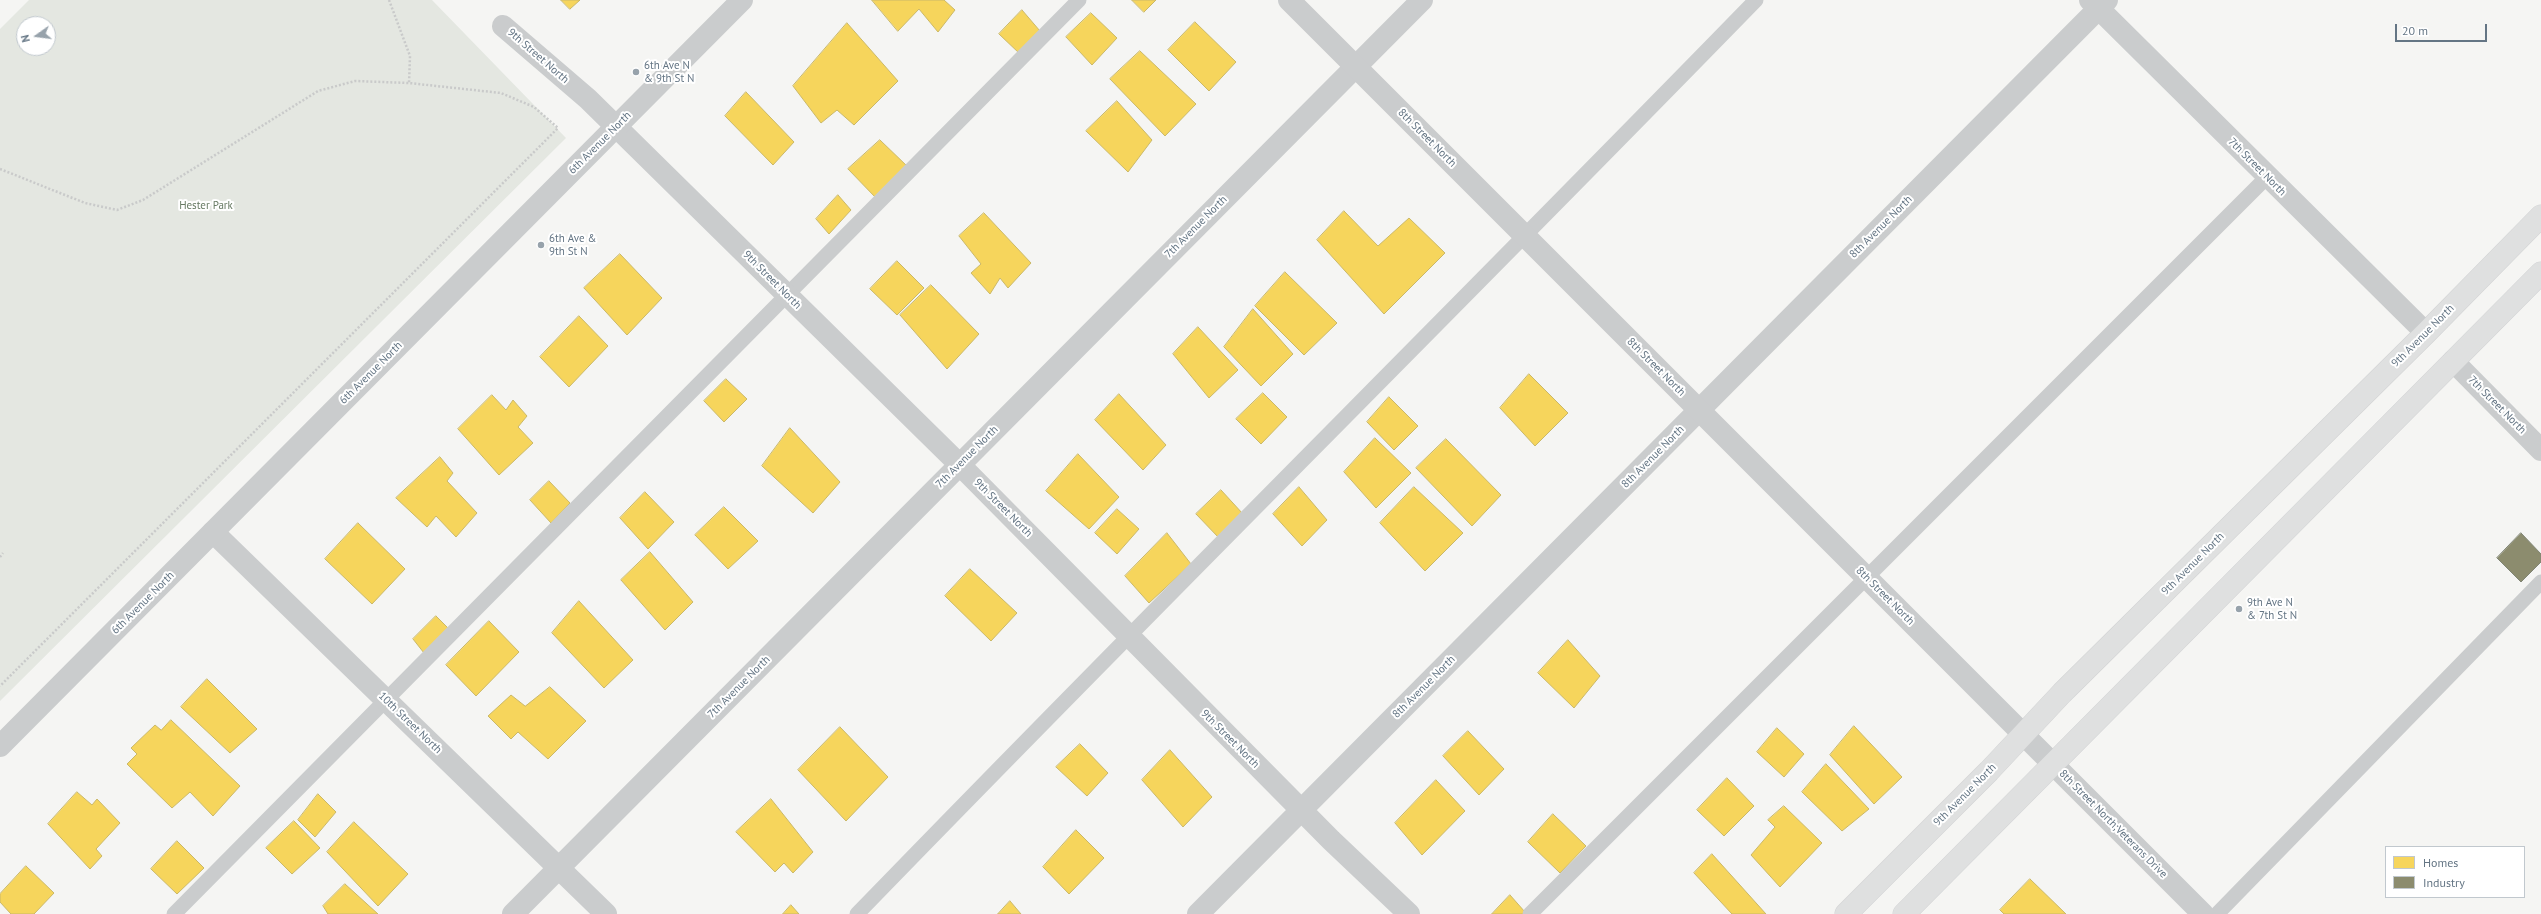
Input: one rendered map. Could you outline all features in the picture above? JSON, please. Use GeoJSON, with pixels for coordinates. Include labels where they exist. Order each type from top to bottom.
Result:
{"type":"FeatureCollection","features":[{"type":"Feature","properties":{"kind":"main road","name":"9th Avenue North"},"geometry":{"type":"LineString","coordinates":[[1846,914],[1989,771],[2023,733],[2426,333],[2541,216]]}},
{"type":"Feature","properties":{"kind":"main road"},"geometry":{"type":"LineString","coordinates":[[1904,914],[2541,273]]}},
{"type":"Feature","properties":{"kind":"street","name":"6th Avenue North"},"geometry":{"type":"LineString","coordinates":[[0,746],[742,0]]}},
{"type":"Feature","properties":{"kind":"street","name":"8th Street North"},"geometry":{"type":"LineString","coordinates":[[1289,0],[2023,733]]}},
{"type":"Feature","properties":{"kind":"street","name":"7th Avenue North"},"geometry":{"type":"LineString","coordinates":[[513,914],[1422,0]]}},
{"type":"Feature","properties":{"kind":"street","name":"7th Street North"},"geometry":{"type":"LineString","coordinates":[[2099,3],[2267,177],[2426,333]]}},
{"type":"Feature","properties":{"kind":"street","name":"8th Avenue North"},"geometry":{"type":"LineString","coordinates":[[1198,914],[1699,410],[2099,3]]}},
{"type":"Feature","properties":{"kind":"street","name":"9th Street North"},"geometry":{"type":"LineString","coordinates":[[503,26],[588,99],[788,295],[960,465],[1302,810],[1409,914]]}},
{"type":"Feature","properties":{"kind":"street","name":"7th Street North"},"geometry":{"type":"LineString","coordinates":[[2454,361],[2541,450]]}},
{"type":"Feature","properties":{"kind":"street","name":"10th Street North"},"geometry":{"type":"LineString","coordinates":[[213,532],[606,914]]}},
{"type":"Feature","properties":{"kind":"street","name":"8th Street North;Veterans Drive"},"geometry":{"type":"LineString","coordinates":[[2023,733],[2203,914]]}},
{"type":"Feature","properties":{"kind":"lane"},"geometry":{"type":"LineString","coordinates":[[174,914],[1079,0]]}},
{"type":"Feature","properties":{"kind":"lane"},"geometry":{"type":"LineString","coordinates":[[856,914],[1128,634],[1526,237],[1756,0]]}},
{"type":"Feature","properties":{"kind":"lane"},"geometry":{"type":"LineString","coordinates":[[1530,914],[2267,177]]}},
{"type":"Feature","properties":{"kind":"lane"},"geometry":{"type":"LineString","coordinates":[[2217,914],[2541,582]]}},
{"type":"Feature","properties":{"kind":"path"},"geometry":{"type":"LineString","coordinates":[[390,0],[410,56],[409,83]]}},
{"type":"Feature","properties":{"kind":"path"},"geometry":{"type":"LineString","coordinates":[[0,170],[85,203],[116,210],[143,200],[318,91],[355,81],[409,83],[501,93],[534,107],[558,128],[0,686]]}},
{"type":"Feature","properties":{"kind":"path"},"geometry":{"type":"LineString","coordinates":[[0,557],[3,553]]}},
{"type":"Feature","properties":{"kind":"green space","name":"Hester Park"},"geometry":{"type":"Polygon","coordinates":[[[29,0],[432,0],[566,138],[0,701],[0,29],[29,0]]]}},
{"type":"Feature","properties":{"kind":"building: Homes"},"geometry":{"type":"Polygon","coordinates":[[[561,0],[580,0],[570,9],[561,0]]]}},
{"type":"Feature","properties":{"kind":"building: Homes"},"geometry":{"type":"Polygon","coordinates":[[[872,0],[944,0],[955,10],[938,32],[919,9],[898,31],[872,0]]]}},
{"type":"Feature","properties":{"kind":"building: Homes"},"geometry":{"type":"Polygon","coordinates":[[[1132,0],[1156,0],[1144,12],[1132,0]]]}},
{"type":"Feature","properties":{"kind":"building: Homes"},"geometry":{"type":"Polygon","coordinates":[[[1022,10],[1040,31],[1020,54],[999,34],[1022,10]]]}},
{"type":"Feature","properties":{"kind":"building: Homes"},"geometry":{"type":"Polygon","coordinates":[[[1091,13],[1117,38],[1092,65],[1066,37],[1091,13]]]}},
{"type":"Feature","properties":{"kind":"building: Homes"},"geometry":{"type":"Polygon","coordinates":[[[1195,22],[1236,62],[1209,91],[1168,50],[1195,22]]]}},
{"type":"Feature","properties":{"kind":"building: Homes"},"geometry":{"type":"Polygon","coordinates":[[[847,23],[898,81],[854,125],[837,110],[821,123],[793,86],[847,23]]]}},
{"type":"Feature","properties":{"kind":"building: Homes"},"geometry":{"type":"Polygon","coordinates":[[[1140,51],[1196,104],[1165,136],[1110,79],[1140,51]]]}},
{"type":"Feature","properties":{"kind":"building: Homes"},"geometry":{"type":"Polygon","coordinates":[[[746,92],[794,142],[773,165],[725,116],[746,92]]]}},
{"type":"Feature","properties":{"kind":"building: Homes"},"geometry":{"type":"Polygon","coordinates":[[[1117,101],[1152,140],[1128,172],[1086,131],[1117,101]]]}},
{"type":"Feature","properties":{"kind":"building: Homes"},"geometry":{"type":"Polygon","coordinates":[[[880,140],[908,167],[876,198],[848,169],[880,140]]]}},
{"type":"Feature","properties":{"kind":"building: Homes"},"geometry":{"type":"Polygon","coordinates":[[[838,195],[851,210],[829,234],[816,219],[838,195]]]}},
{"type":"Feature","properties":{"kind":"building: Homes"},"geometry":{"type":"Polygon","coordinates":[[[1344,211],[1378,246],[1409,218],[1445,253],[1384,314],[1317,240],[1344,211]]]}},
{"type":"Feature","properties":{"kind":"building: Homes"},"geometry":{"type":"Polygon","coordinates":[[[984,213],[1031,263],[1008,288],[1000,278],[990,294],[971,273],[981,264],[959,236],[984,213]]]}},
{"type":"Feature","properties":{"kind":"building: Homes"},"geometry":{"type":"Polygon","coordinates":[[[620,254],[662,298],[627,335],[584,288],[620,254]]]}},
{"type":"Feature","properties":{"kind":"building: Homes"},"geometry":{"type":"Polygon","coordinates":[[[897,261],[924,288],[897,315],[870,289],[897,261]]]}},
{"type":"Feature","properties":{"kind":"building: Homes"},"geometry":{"type":"Polygon","coordinates":[[[1285,272],[1337,323],[1304,355],[1255,306],[1285,272]]]}},
{"type":"Feature","properties":{"kind":"building: Homes"},"geometry":{"type":"Polygon","coordinates":[[[931,285],[979,334],[947,369],[900,315],[931,285]]]}},
{"type":"Feature","properties":{"kind":"building: Homes"},"geometry":{"type":"Polygon","coordinates":[[[1253,309],[1293,354],[1261,386],[1224,347],[1253,309]]]}},
{"type":"Feature","properties":{"kind":"building: Homes"},"geometry":{"type":"Polygon","coordinates":[[[579,316],[608,346],[569,387],[540,357],[579,316]]]}},
{"type":"Feature","properties":{"kind":"building: Homes"},"geometry":{"type":"Polygon","coordinates":[[[1198,327],[1238,370],[1209,398],[1173,354],[1198,327]]]}},
{"type":"Feature","properties":{"kind":"building: Homes"},"geometry":{"type":"Polygon","coordinates":[[[1529,374],[1568,413],[1535,446],[1500,408],[1529,374]]]}},
{"type":"Feature","properties":{"kind":"building: Homes"},"geometry":{"type":"Polygon","coordinates":[[[726,379],[747,399],[724,422],[704,401],[726,379]]]}},
{"type":"Feature","properties":{"kind":"building: Homes"},"geometry":{"type":"Polygon","coordinates":[[[1263,393],[1287,417],[1261,444],[1236,419],[1263,393]]]}},
{"type":"Feature","properties":{"kind":"building: Homes"},"geometry":{"type":"Polygon","coordinates":[[[1119,394],[1166,445],[1143,470],[1095,420],[1119,394]]]}},
{"type":"Feature","properties":{"kind":"building: Homes"},"geometry":{"type":"Polygon","coordinates":[[[492,395],[506,410],[513,400],[527,416],[518,427],[533,443],[499,475],[458,429],[492,395]]]}},
{"type":"Feature","properties":{"kind":"building: Homes"},"geometry":{"type":"Polygon","coordinates":[[[1389,397],[1418,426],[1394,450],[1367,422],[1389,397]]]}},
{"type":"Feature","properties":{"kind":"building: Homes"},"geometry":{"type":"Polygon","coordinates":[[[790,428],[840,482],[813,513],[762,466],[790,428]]]}},
{"type":"Feature","properties":{"kind":"building: Homes"},"geometry":{"type":"Polygon","coordinates":[[[1375,438],[1411,473],[1376,508],[1344,472],[1375,438]]]}},
{"type":"Feature","properties":{"kind":"building: Homes"},"geometry":{"type":"Polygon","coordinates":[[[1446,439],[1501,495],[1472,526],[1416,468],[1446,439]]]}},
{"type":"Feature","properties":{"kind":"building: Homes"},"geometry":{"type":"Polygon","coordinates":[[[1078,454],[1119,497],[1089,529],[1046,491],[1078,454]]]}},
{"type":"Feature","properties":{"kind":"building: Homes"},"geometry":{"type":"Polygon","coordinates":[[[440,457],[453,473],[447,481],[477,513],[456,537],[436,516],[427,527],[396,498],[440,457]]]}},
{"type":"Feature","properties":{"kind":"building: Homes"},"geometry":{"type":"Polygon","coordinates":[[[549,481],[570,503],[551,523],[530,500],[549,481]]]}},
{"type":"Feature","properties":{"kind":"building: Homes"},"geometry":{"type":"Polygon","coordinates":[[[1299,487],[1327,520],[1302,546],[1273,514],[1299,487]]]}},
{"type":"Feature","properties":{"kind":"building: Homes"},"geometry":{"type":"Polygon","coordinates":[[[1414,487],[1463,533],[1425,571],[1380,523],[1414,487]]]}},
{"type":"Feature","properties":{"kind":"building: Homes"},"geometry":{"type":"Polygon","coordinates":[[[1221,490],[1243,514],[1219,538],[1196,514],[1221,490]]]}},
{"type":"Feature","properties":{"kind":"building: Homes"},"geometry":{"type":"Polygon","coordinates":[[[645,492],[674,522],[648,549],[620,518],[645,492]]]}},
{"type":"Feature","properties":{"kind":"building: Homes"},"geometry":{"type":"Polygon","coordinates":[[[724,507],[758,541],[728,569],[695,535],[724,507]]]}},
{"type":"Feature","properties":{"kind":"building: Homes"},"geometry":{"type":"Polygon","coordinates":[[[1117,509],[1139,529],[1117,554],[1095,533],[1117,509]]]}},
{"type":"Feature","properties":{"kind":"building: Homes"},"geometry":{"type":"Polygon","coordinates":[[[358,523],[405,569],[372,604],[325,559],[358,523]]]}},
{"type":"Feature","properties":{"kind":"building: Homes"},"geometry":{"type":"Polygon","coordinates":[[[1167,533],[1191,564],[1149,603],[1125,576],[1167,533]]]}},
{"type":"Feature","properties":{"kind":"building: Homes"},"geometry":{"type":"Polygon","coordinates":[[[650,552],[693,602],[665,630],[621,580],[650,552]]]}},
{"type":"Feature","properties":{"kind":"building: Homes"},"geometry":{"type":"Polygon","coordinates":[[[970,569],[1017,613],[991,641],[945,596],[970,569]]]}},
{"type":"Feature","properties":{"kind":"building: Homes"},"geometry":{"type":"Polygon","coordinates":[[[579,601],[633,660],[604,688],[552,633],[579,601]]]}},
{"type":"Feature","properties":{"kind":"building: Homes"},"geometry":{"type":"Polygon","coordinates":[[[436,616],[449,629],[424,653],[413,639],[436,616]]]}},
{"type":"Feature","properties":{"kind":"building: Homes"},"geometry":{"type":"Polygon","coordinates":[[[489,621],[519,652],[476,696],[446,665],[489,621]]]}},
{"type":"Feature","properties":{"kind":"building: Homes"},"geometry":{"type":"Polygon","coordinates":[[[1568,640],[1600,676],[1574,708],[1538,673],[1568,640]]]}},
{"type":"Feature","properties":{"kind":"building: Homes"},"geometry":{"type":"Polygon","coordinates":[[[207,679],[257,729],[230,753],[181,707],[207,679]]]}},
{"type":"Feature","properties":{"kind":"building: Homes"},"geometry":{"type":"Polygon","coordinates":[[[550,687],[586,721],[548,759],[518,732],[511,739],[488,716],[511,695],[525,706],[550,687]]]}},
{"type":"Feature","properties":{"kind":"building: Homes"},"geometry":{"type":"Polygon","coordinates":[[[171,720],[240,786],[213,816],[190,792],[172,808],[127,764],[137,754],[131,748],[155,725],[161,730],[171,720]]]}},
{"type":"Feature","properties":{"kind":"building: Homes"},"geometry":{"type":"Polygon","coordinates":[[[1854,726],[1902,777],[1874,804],[1830,755],[1854,726]]]}},
{"type":"Feature","properties":{"kind":"building: Homes"},"geometry":{"type":"Polygon","coordinates":[[[840,727],[888,777],[846,821],[798,770],[840,727]]]}},
{"type":"Feature","properties":{"kind":"building: Homes"},"geometry":{"type":"Polygon","coordinates":[[[1777,728],[1804,754],[1784,777],[1757,752],[1777,728]]]}},
{"type":"Feature","properties":{"kind":"building: Homes"},"geometry":{"type":"Polygon","coordinates":[[[1468,731],[1504,769],[1479,795],[1443,756],[1468,731]]]}},
{"type":"Feature","properties":{"kind":"building: Homes"},"geometry":{"type":"Polygon","coordinates":[[[1080,744],[1108,773],[1087,796],[1056,767],[1080,744]]]}},
{"type":"Feature","properties":{"kind":"building: Homes"},"geometry":{"type":"Polygon","coordinates":[[[1170,750],[1212,797],[1183,827],[1142,780],[1170,750]]]}},
{"type":"Feature","properties":{"kind":"building: Homes"},"geometry":{"type":"Polygon","coordinates":[[[1826,764],[1869,809],[1842,831],[1802,792],[1826,764]]]}},
{"type":"Feature","properties":{"kind":"building: Homes"},"geometry":{"type":"Polygon","coordinates":[[[1727,778],[1754,806],[1724,836],[1697,810],[1727,778]]]}},
{"type":"Feature","properties":{"kind":"building: Homes"},"geometry":{"type":"Polygon","coordinates":[[[1436,780],[1465,811],[1422,855],[1395,823],[1436,780]]]}},
{"type":"Feature","properties":{"kind":"building: Homes"},"geometry":{"type":"Polygon","coordinates":[[[77,792],[92,805],[97,799],[120,823],[96,849],[102,856],[90,869],[48,824],[77,792]]]}},
{"type":"Feature","properties":{"kind":"building: Homes"},"geometry":{"type":"Polygon","coordinates":[[[318,794],[336,812],[315,837],[298,820],[318,794]]]}},
{"type":"Feature","properties":{"kind":"building: Homes"},"geometry":{"type":"Polygon","coordinates":[[[771,799],[813,852],[793,873],[784,863],[775,872],[736,832],[771,799]]]}},
{"type":"Feature","properties":{"kind":"building: Homes"},"geometry":{"type":"Polygon","coordinates":[[[1784,806],[1822,843],[1780,887],[1751,855],[1775,827],[1768,820],[1784,806]]]}},
{"type":"Feature","properties":{"kind":"building: Homes"},"geometry":{"type":"Polygon","coordinates":[[[1553,814],[1586,846],[1560,873],[1528,842],[1553,814]]]}},
{"type":"Feature","properties":{"kind":"building: Homes"},"geometry":{"type":"Polygon","coordinates":[[[294,821],[320,848],[292,874],[266,848],[294,821]]]}},
{"type":"Feature","properties":{"kind":"building: Homes"},"geometry":{"type":"Polygon","coordinates":[[[354,822],[408,874],[378,906],[327,852],[354,822]]]}},
{"type":"Feature","properties":{"kind":"building: Homes"},"geometry":{"type":"Polygon","coordinates":[[[1076,830],[1104,858],[1069,894],[1043,867],[1076,830]]]}},
{"type":"Feature","properties":{"kind":"building: Homes"},"geometry":{"type":"Polygon","coordinates":[[[177,841],[204,868],[177,894],[151,869],[177,841]]]}},
{"type":"Feature","properties":{"kind":"building: Homes"},"geometry":{"type":"Polygon","coordinates":[[[1712,854],[1766,914],[1732,914],[1694,873],[1712,854]]]}},
{"type":"Feature","properties":{"kind":"building: Homes"},"geometry":{"type":"Polygon","coordinates":[[[26,866],[54,893],[34,914],[11,914],[0,902],[0,894],[26,866]]]}},
{"type":"Feature","properties":{"kind":"building: Homes"},"geometry":{"type":"Polygon","coordinates":[[[2030,879],[2066,914],[2004,914],[2000,910],[2030,879]]]}},
{"type":"Feature","properties":{"kind":"building: Homes"},"geometry":{"type":"Polygon","coordinates":[[[345,884],[378,914],[328,914],[323,906],[345,884]]]}},
{"type":"Feature","properties":{"kind":"building: Homes"},"geometry":{"type":"Polygon","coordinates":[[[1510,895],[1525,912],[1523,914],[1492,914],[1510,895]]]}},
{"type":"Feature","properties":{"kind":"building: Homes"},"geometry":{"type":"Polygon","coordinates":[[[1010,901],[1021,914],[998,914],[1010,901]]]}},
{"type":"Feature","properties":{"kind":"building: Homes"},"geometry":{"type":"Polygon","coordinates":[[[791,905],[799,914],[783,914],[791,905]]]}},
{"type":"Feature","properties":{"kind":"building: Industry"},"geometry":{"type":"Polygon","coordinates":[[[2521,533],[2541,554],[2541,562],[2521,582],[2497,558],[2521,533]]]}},
{"type":"Feature","properties":{"kind":"place","name":"6th Ave N & 9th St N"},"geometry":{"type":"Point","coordinates":[636,72]}},
{"type":"Feature","properties":{"kind":"place","name":"6th Ave & 9th St N"},"geometry":{"type":"Point","coordinates":[541,245]}},
{"type":"Feature","properties":{"kind":"place","name":"9th Ave N & 7th St N"},"geometry":{"type":"Point","coordinates":[2239,609]}}]}
